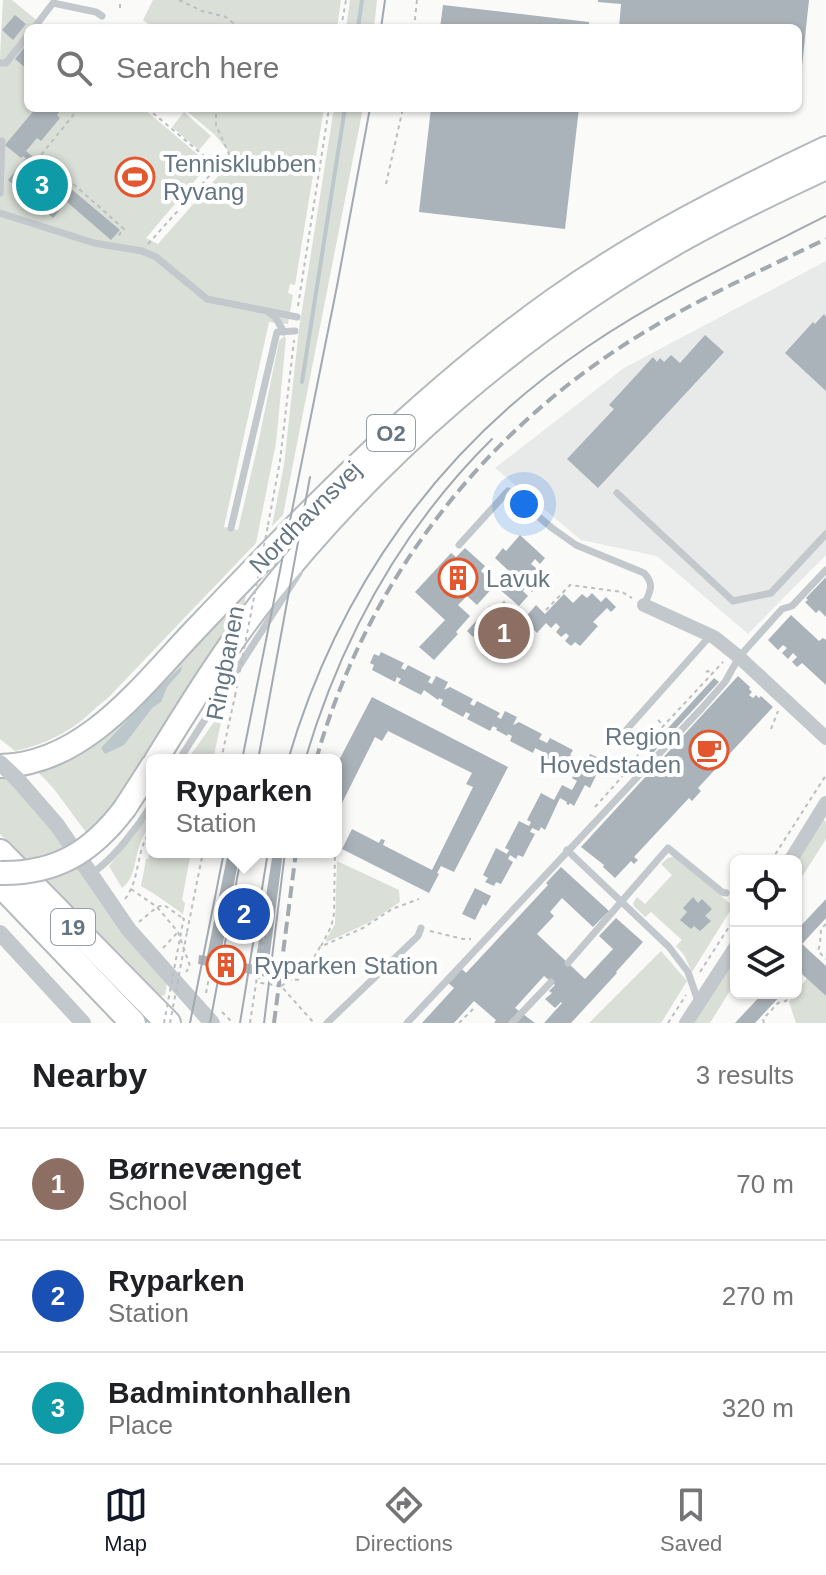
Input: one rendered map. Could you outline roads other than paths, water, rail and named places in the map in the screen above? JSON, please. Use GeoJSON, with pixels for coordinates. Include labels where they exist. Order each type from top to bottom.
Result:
{"type":"FeatureCollection","features":[{"type":"Feature","properties":{"kind":"highway","name":"Nordhavnsvej"},"geometry":{"type":"LineString","coordinates":[[6,769],[67,748],[112,715],[281,538],[367,455],[466,367],[552,301],[636,247],[780,180],[826,148]]}},
{"type":"Feature","properties":{"kind":"highway","name":"Nordhavnsvej"},"geometry":{"type":"LineString","coordinates":[[780,180],[826,168]]}},
{"type":"Feature","properties":{"kind":"highway","name":"Nordhavnsvej"},"geometry":{"type":"LineString","coordinates":[[160,754],[238,635],[290,568],[410,441],[503,360],[589,297],[666,249],[716,211]]}},
{"type":"Feature","properties":{"kind":"highway"},"geometry":{"type":"LineString","coordinates":[[0,873],[38,870],[63,862],[96,841],[114,823],[146,775]]}},
{"type":"Feature","properties":{"kind":"highway","name":"19"},"geometry":{"type":"LineString","coordinates":[[0,852],[167,1023]]}},
{"type":"Feature","properties":{"kind":"highway","name":"19"},"geometry":{"type":"LineString","coordinates":[[0,884],[133,1023]]}},
{"type":"Feature","properties":{"kind":"street"},"geometry":{"type":"LineString","coordinates":[[644,605],[710,636],[736,654],[826,738]]}},
{"type":"Feature","properties":{"kind":"street"},"geometry":{"type":"LineString","coordinates":[[6,769],[57,825],[129,930],[212,1023]]}},
{"type":"Feature","properties":{"kind":"street"},"geometry":{"type":"LineString","coordinates":[[794,855],[826,803]]}},
{"type":"Feature","properties":{"kind":"street"},"geometry":{"type":"LineString","coordinates":[[0,933],[83,1023]]}},
{"type":"Feature","properties":{"kind":"street"},"geometry":{"type":"LineString","coordinates":[[686,1023],[730,955]]}},
{"type":"Feature","properties":{"kind":"lane"},"geometry":{"type":"LineString","coordinates":[[37,24],[53,3],[102,16]]}},
{"type":"Feature","properties":{"kind":"lane"},"geometry":{"type":"LineString","coordinates":[[0,63],[6,63],[24,40]]}},
{"type":"Feature","properties":{"kind":"lane"},"geometry":{"type":"LineString","coordinates":[[0,141],[0,193]]}},
{"type":"Feature","properties":{"kind":"lane"},"geometry":{"type":"LineString","coordinates":[[716,211],[780,180]]}},
{"type":"Feature","properties":{"kind":"lane"},"geometry":{"type":"LineString","coordinates":[[716,211],[780,180]]}},
{"type":"Feature","properties":{"kind":"lane"},"geometry":{"type":"LineString","coordinates":[[0,213],[94,243],[142,251],[156,257],[207,299],[297,317]]}},
{"type":"Feature","properties":{"kind":"lane"},"geometry":{"type":"LineString","coordinates":[[266,311],[275,317],[284,332]]}},
{"type":"Feature","properties":{"kind":"lane"},"geometry":{"type":"LineString","coordinates":[[231,528],[277,332],[295,331]]}},
{"type":"Feature","properties":{"kind":"lane"},"geometry":{"type":"LineString","coordinates":[[459,545],[508,491],[576,545],[644,573],[650,579],[652,588],[644,605]]}},
{"type":"Feature","properties":{"kind":"lane"},"geometry":{"type":"LineString","coordinates":[[617,493],[733,601],[771,593],[826,534]]}},
{"type":"Feature","properties":{"kind":"lane"},"geometry":{"type":"LineString","coordinates":[[183,754],[338,514]]}},
{"type":"Feature","properties":{"kind":"lane"},"geometry":{"type":"LineString","coordinates":[[407,1023],[725,682],[736,654],[782,609],[792,606],[826,570]]}},
{"type":"Feature","properties":{"kind":"lane"},"geometry":{"type":"LineString","coordinates":[[620,737],[710,636]]}},
{"type":"Feature","properties":{"kind":"lane"},"geometry":{"type":"LineString","coordinates":[[90,874],[99,869],[124,842],[146,812]]}},
{"type":"Feature","properties":{"kind":"lane"},"geometry":{"type":"LineString","coordinates":[[568,963],[668,848],[726,893]]}},
{"type":"Feature","properties":{"kind":"lane"},"geometry":{"type":"LineString","coordinates":[[567,850],[669,947],[688,972],[699,1003]]}},
{"type":"Feature","properties":{"kind":"lane"},"geometry":{"type":"LineString","coordinates":[[327,1023],[418,936],[421,928]]}},
{"type":"Feature","properties":{"kind":"lane"},"geometry":{"type":"LineString","coordinates":[[512,1023],[551,982]]}},
{"type":"Feature","properties":{"kind":"waterway"},"geometry":{"type":"LineString","coordinates":[[359,24],[362,0]]}},
{"type":"Feature","properties":{"kind":"waterway"},"geometry":{"type":"LineString","coordinates":[[302,382],[344,112]]}},
{"type":"Feature","properties":{"kind":"tram line"},"geometry":{"type":"LineString","coordinates":[[382,24],[385,0]]}},
{"type":"Feature","properties":{"kind":"tram line"},"geometry":{"type":"LineString","coordinates":[[243,754],[369,112]]}},
{"type":"Feature","properties":{"kind":"tram line"},"geometry":{"type":"LineString","coordinates":[[290,754],[309,697],[335,637],[366,581],[401,527],[441,477],[485,430],[534,386],[615,328],[704,278],[826,216]]}},
{"type":"Feature","properties":{"kind":"tram line"},"geometry":{"type":"LineString","coordinates":[[307,754],[337,671],[378,588],[430,510],[492,439]]}},
{"type":"Feature","properties":{"kind":"tram line"},"geometry":{"type":"LineString","coordinates":[[259,754],[310,477]]}},
{"type":"Feature","properties":{"kind":"tram line"},"geometry":{"type":"LineString","coordinates":[[190,1023],[223,858]]}},
{"type":"Feature","properties":{"kind":"tram line"},"geometry":{"type":"LineString","coordinates":[[210,1023],[241,858]]}},
{"type":"Feature","properties":{"kind":"tram line"},"geometry":{"type":"LineString","coordinates":[[240,1023],[267,858]]}},
{"type":"Feature","properties":{"kind":"tram line"},"geometry":{"type":"LineString","coordinates":[[264,1023],[284,858]]}},
{"type":"Feature","properties":{"kind":"railway"},"geometry":{"type":"LineString","coordinates":[[318,754],[338,694],[366,632],[400,572],[439,516],[483,463],[532,415],[585,372],[643,333],[710,295],[826,239]]}},
{"type":"Feature","properties":{"kind":"railway"},"geometry":{"type":"LineString","coordinates":[[274,1023],[295,858]]}},
{"type":"Feature","properties":{"kind":"place","name":"Tennisklubben Ryvang"},"geometry":{"type":"Point","coordinates":[135,177]}},
{"type":"Feature","properties":{"kind":"place","name":"Badmintonhallen"},"geometry":{"type":"Point","coordinates":[42,185]}},
{"type":"Feature","properties":{"kind":"place","name":"Lavuk"},"geometry":{"type":"Point","coordinates":[458,578]}},
{"type":"Feature","properties":{"kind":"place","name":"Børnevænget"},"geometry":{"type":"Point","coordinates":[504,633]}},
{"type":"Feature","properties":{"kind":"place","name":"Region Hovedstaden"},"geometry":{"type":"Point","coordinates":[709,750]}},
{"type":"Feature","properties":{"kind":"place","name":"Ryparken"},"geometry":{"type":"Point","coordinates":[244,914]}},
{"type":"Feature","properties":{"kind":"place","name":"Ryparken Station"},"geometry":{"type":"Point","coordinates":[226,965]}}]}
